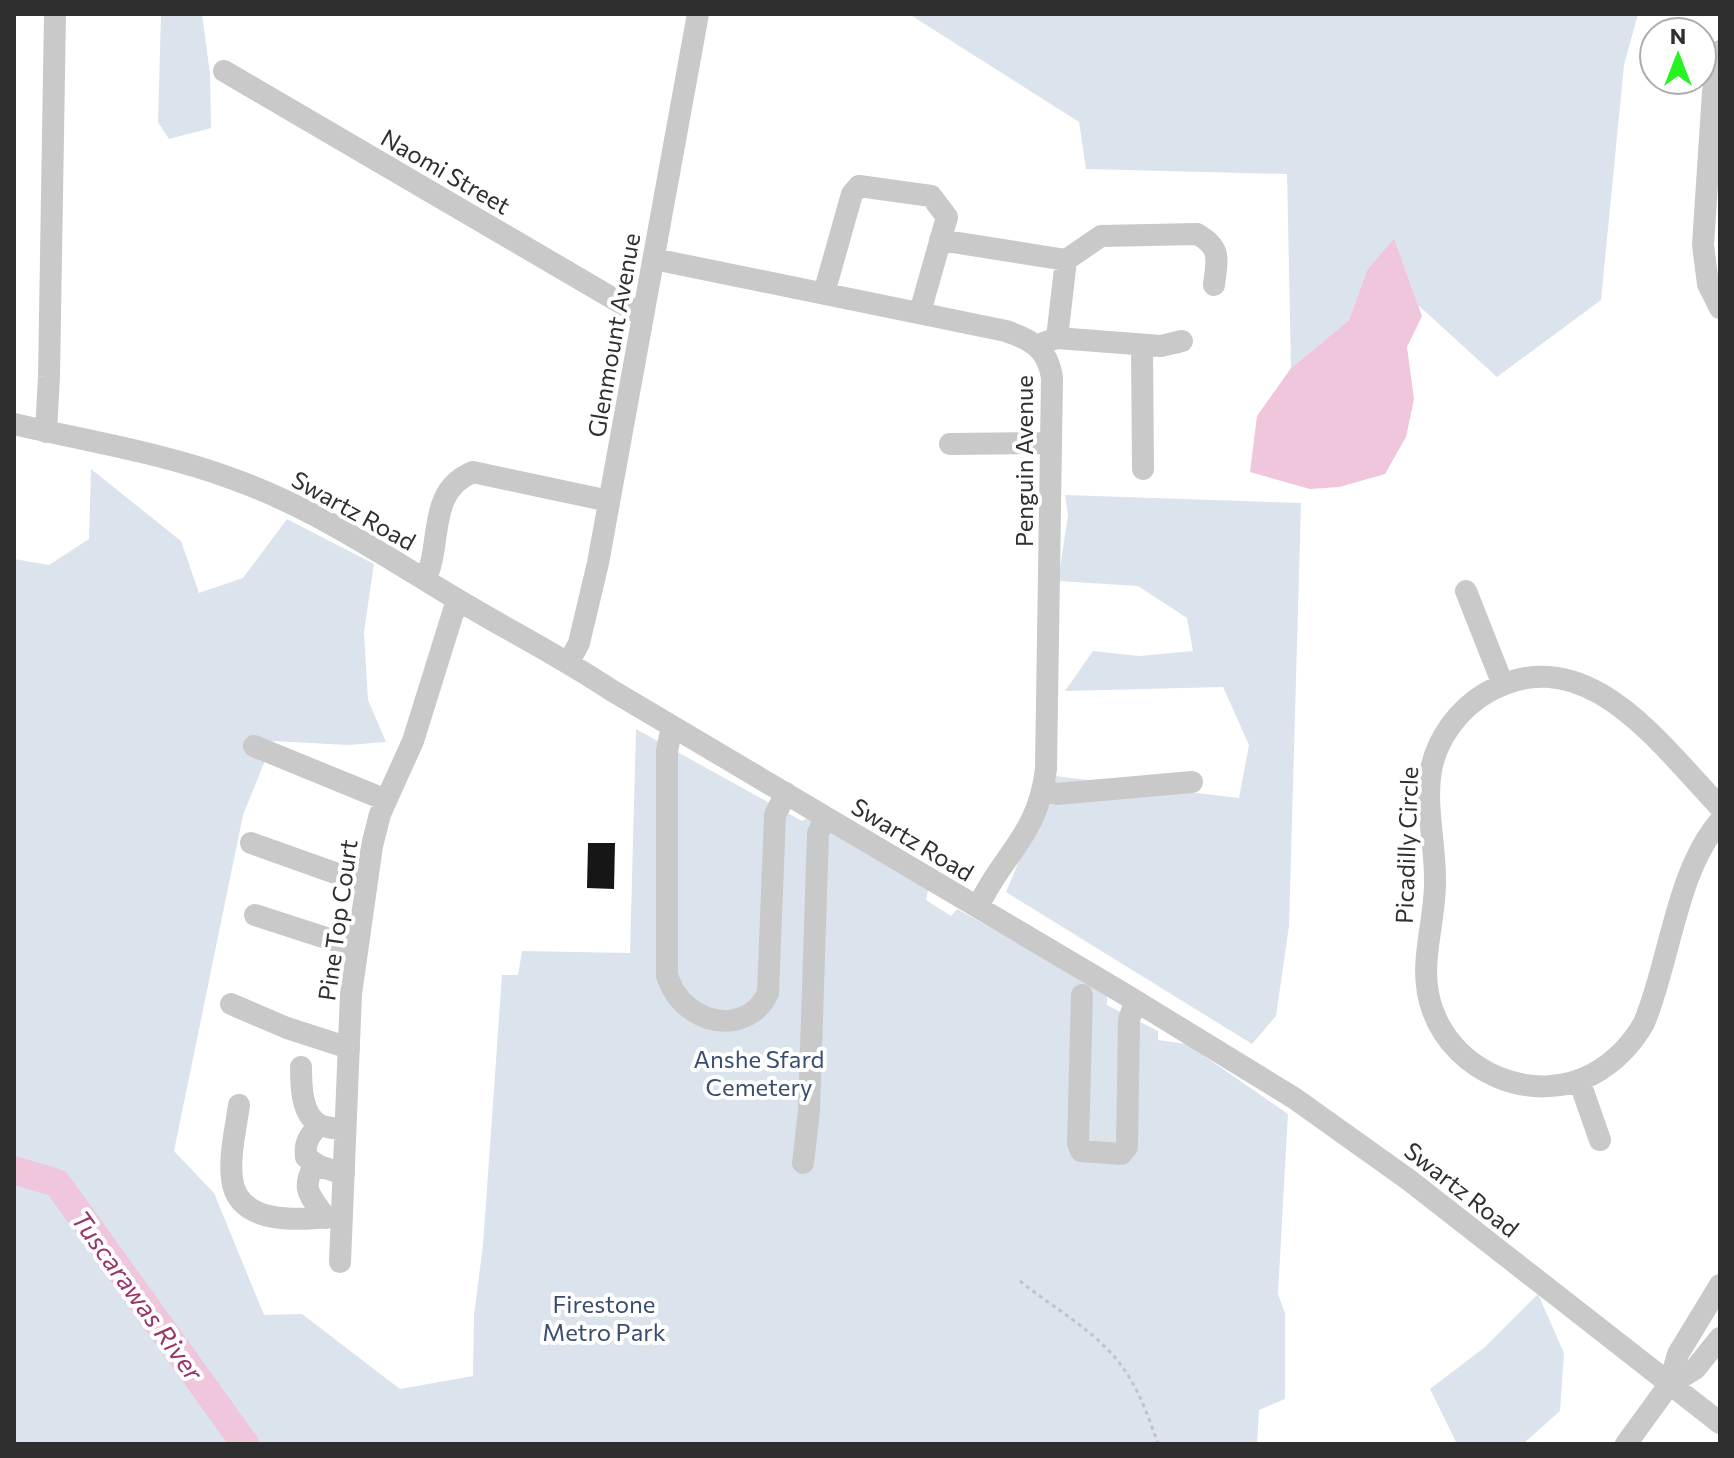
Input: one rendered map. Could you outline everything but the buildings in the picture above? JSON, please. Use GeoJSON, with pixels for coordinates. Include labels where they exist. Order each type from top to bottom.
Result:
{"type":"FeatureCollection","features":[{"type":"Feature","properties":{"kind":"street"},"geometry":{"type":"LineString","coordinates":[[46,432],[55,14]]}},
{"type":"Feature","properties":{"kind":"street","name":"Glenmount Avenue"},"geometry":{"type":"LineString","coordinates":[[569,662],[579,643],[586,618],[698,14]]}},
{"type":"Feature","properties":{"kind":"street"},"geometry":{"type":"LineString","coordinates":[[1718,71],[1720,51]]}},
{"type":"Feature","properties":{"kind":"street","name":"Naomi Street"},"geometry":{"type":"LineString","coordinates":[[224,71],[643,316]]}},
{"type":"Feature","properties":{"kind":"street"},"geometry":{"type":"LineString","coordinates":[[1716,96],[1703,222],[1712,267],[1708,284],[1720,308]]}},
{"type":"Feature","properties":{"kind":"street"},"geometry":{"type":"LineString","coordinates":[[824,293],[852,194],[859,186],[931,196],[947,217],[920,312]]}},
{"type":"Feature","properties":{"kind":"street"},"geometry":{"type":"LineString","coordinates":[[1182,341],[1161,346],[1048,342],[1066,260],[1101,236],[1197,234],[1210,241],[1217,255],[1214,285]]}},
{"type":"Feature","properties":{"kind":"street"},"geometry":{"type":"LineString","coordinates":[[940,240],[1066,260]]}},
{"type":"Feature","properties":{"kind":"street","name":"Penguin Avenue"},"geometry":{"type":"LineString","coordinates":[[654,259],[920,312],[1048,342],[1051,443],[1044,790],[1027,832],[978,907]]}},
{"type":"Feature","properties":{"kind":"street"},"geometry":{"type":"LineString","coordinates":[[1142,345],[1143,469]]}},
{"type":"Feature","properties":{"kind":"street","name":"Swartz Road"},"geometry":{"type":"LineString","coordinates":[[14,424],[158,457],[233,478],[317,517],[569,662],[1294,1098],[1346,1133],[1481,1235],[1720,1423]]}},
{"type":"Feature","properties":{"kind":"street"},"geometry":{"type":"LineString","coordinates":[[950,444],[1051,443]]}},
{"type":"Feature","properties":{"kind":"street"},"geometry":{"type":"LineString","coordinates":[[425,580],[432,566],[436,520],[441,504],[452,485],[463,476],[473,472],[609,501]]}},
{"type":"Feature","properties":{"kind":"street"},"geometry":{"type":"LineString","coordinates":[[1466,591],[1503,685]]}},
{"type":"Feature","properties":{"kind":"street","name":"Pine Top Court"},"geometry":{"type":"LineString","coordinates":[[340,1262],[334,1217],[344,1174],[357,948],[372,846],[386,800],[413,741],[457,600]]}},
{"type":"Feature","properties":{"kind":"street","name":"Picadilly Circle"},"geometry":{"type":"LineString","coordinates":[[1720,807],[1627,711],[1603,693],[1579,682],[1534,678],[1503,685],[1478,698],[1444,736],[1432,769],[1430,796],[1435,880],[1426,958],[1428,997],[1437,1021],[1453,1045],[1489,1074],[1519,1084],[1538,1086],[1579,1080],[1592,1075],[1615,1058],[1637,1036],[1644,1023],[1691,870],[1703,843],[1720,821]]}},
{"type":"Feature","properties":{"kind":"street"},"geometry":{"type":"LineString","coordinates":[[672,726],[667,751],[667,976],[686,1006],[715,1021],[735,1021],[753,1013],[768,993],[775,815],[786,793]]}},
{"type":"Feature","properties":{"kind":"street"},"geometry":{"type":"LineString","coordinates":[[254,746],[386,800]]}},
{"type":"Feature","properties":{"kind":"street"},"geometry":{"type":"LineString","coordinates":[[1044,790],[1057,794],[1192,782]]}},
{"type":"Feature","properties":{"kind":"street"},"geometry":{"type":"LineString","coordinates":[[803,1163],[809,1111],[818,833],[826,818]]}},
{"type":"Feature","properties":{"kind":"street"},"geometry":{"type":"LineString","coordinates":[[251,843],[366,884]]}},
{"type":"Feature","properties":{"kind":"street"},"geometry":{"type":"LineString","coordinates":[[255,915],[357,948]]}},
{"type":"Feature","properties":{"kind":"street"},"geometry":{"type":"LineString","coordinates":[[1082,995],[1078,1143],[1081,1151],[1112,1155],[1121,1154],[1127,1147],[1129,1020],[1135,1001]]}},
{"type":"Feature","properties":{"kind":"street"},"geometry":{"type":"LineString","coordinates":[[231,1004],[287,1028],[349,1048]]}},
{"type":"Feature","properties":{"kind":"street"},"geometry":{"type":"LineString","coordinates":[[301,1067],[301,1092],[310,1115],[319,1125],[345,1130]]}},
{"type":"Feature","properties":{"kind":"street"},"geometry":{"type":"LineString","coordinates":[[1579,1080],[1600,1140]]}},
{"type":"Feature","properties":{"kind":"street"},"geometry":{"type":"LineString","coordinates":[[239,1105],[232,1181],[241,1201],[259,1214],[277,1218],[334,1217]]}},
{"type":"Feature","properties":{"kind":"street"},"geometry":{"type":"LineString","coordinates":[[319,1125],[309,1136],[305,1147],[306,1157],[315,1164],[344,1174]]}},
{"type":"Feature","properties":{"kind":"street"},"geometry":{"type":"LineString","coordinates":[[315,1164],[306,1180],[307,1192],[334,1217]]}},
{"type":"Feature","properties":{"kind":"street"},"geometry":{"type":"LineString","coordinates":[[1626,1444],[1669,1385],[1678,1354],[1720,1285]]}},
{"type":"Feature","properties":{"kind":"street"},"geometry":{"type":"LineString","coordinates":[[1669,1385],[1695,1369],[1720,1338]]}},
{"type":"Feature","properties":{"kind":"path"},"geometry":{"type":"LineString","coordinates":[[1020,1281],[1098,1340],[1119,1362],[1136,1389],[1158,1444]]}},
{"type":"Feature","properties":{"kind":"green space"},"geometry":{"type":"Polygon","coordinates":[[[161,14],[202,14],[210,74],[211,128],[169,139],[158,122],[161,14]]]}},
{"type":"Feature","properties":{"kind":"green space"},"geometry":{"type":"Polygon","coordinates":[[[909,14],[1638,14],[1624,65],[1601,300],[1497,377],[1418,305],[1394,238],[1367,270],[1349,320],[1291,368],[1287,174],[1086,169],[1079,122],[909,14]]]}},
{"type":"Feature","properties":{"kind":"green space","name":"Firestone Metro Park"},"geometry":{"type":"Polygon","coordinates":[[[91,469],[181,541],[199,593],[243,578],[287,519],[374,564],[364,632],[368,700],[386,742],[348,745],[273,741],[243,815],[174,1151],[214,1193],[264,1315],[302,1314],[400,1389],[473,1376],[474,1315],[483,1245],[502,975],[518,975],[522,951],[630,953],[636,729],[802,821],[810,817],[928,890],[926,900],[951,916],[957,909],[1107,992],[1107,1005],[1158,1031],[1158,1040],[1187,1044],[1288,1114],[1278,1294],[1285,1313],[1285,1399],[1259,1410],[1257,1444],[14,1444],[14,559],[49,565],[89,539],[91,469]]]}},
{"type":"Feature","properties":{"kind":"green space"},"geometry":{"type":"Polygon","coordinates":[[[1065,495],[1301,503],[1289,926],[1276,1016],[1252,1044],[1006,892],[1055,776],[1239,798],[1249,745],[1223,687],[1065,691],[1093,651],[1139,656],[1193,651],[1187,618],[1138,586],[1058,581],[1068,515],[1065,495]]]}},
{"type":"Feature","properties":{"kind":"green space"},"geometry":{"type":"Polygon","coordinates":[[[1538,1294],[1564,1353],[1560,1411],[1523,1444],[1457,1444],[1430,1389],[1485,1347],[1538,1294]]]}},
{"type":"Feature","properties":{"kind":"shaded area"},"geometry":{"type":"Polygon","coordinates":[[[1394,238],[1422,316],[1407,347],[1414,399],[1406,437],[1385,474],[1339,487],[1310,489],[1250,472],[1257,416],[1291,368],[1349,320],[1367,270],[1394,238]]]}},
{"type":"Feature","properties":{"kind":"waterway","name":"Tuscarawas River"},"geometry":{"type":"LineString","coordinates":[[14,1170],[57,1183],[245,1444]]}},
{"type":"Feature","properties":{"kind":"park label","name":"Anshe Sfard Cemetery"},"geometry":{"type":"Point","coordinates":[759,1072]}}]}
